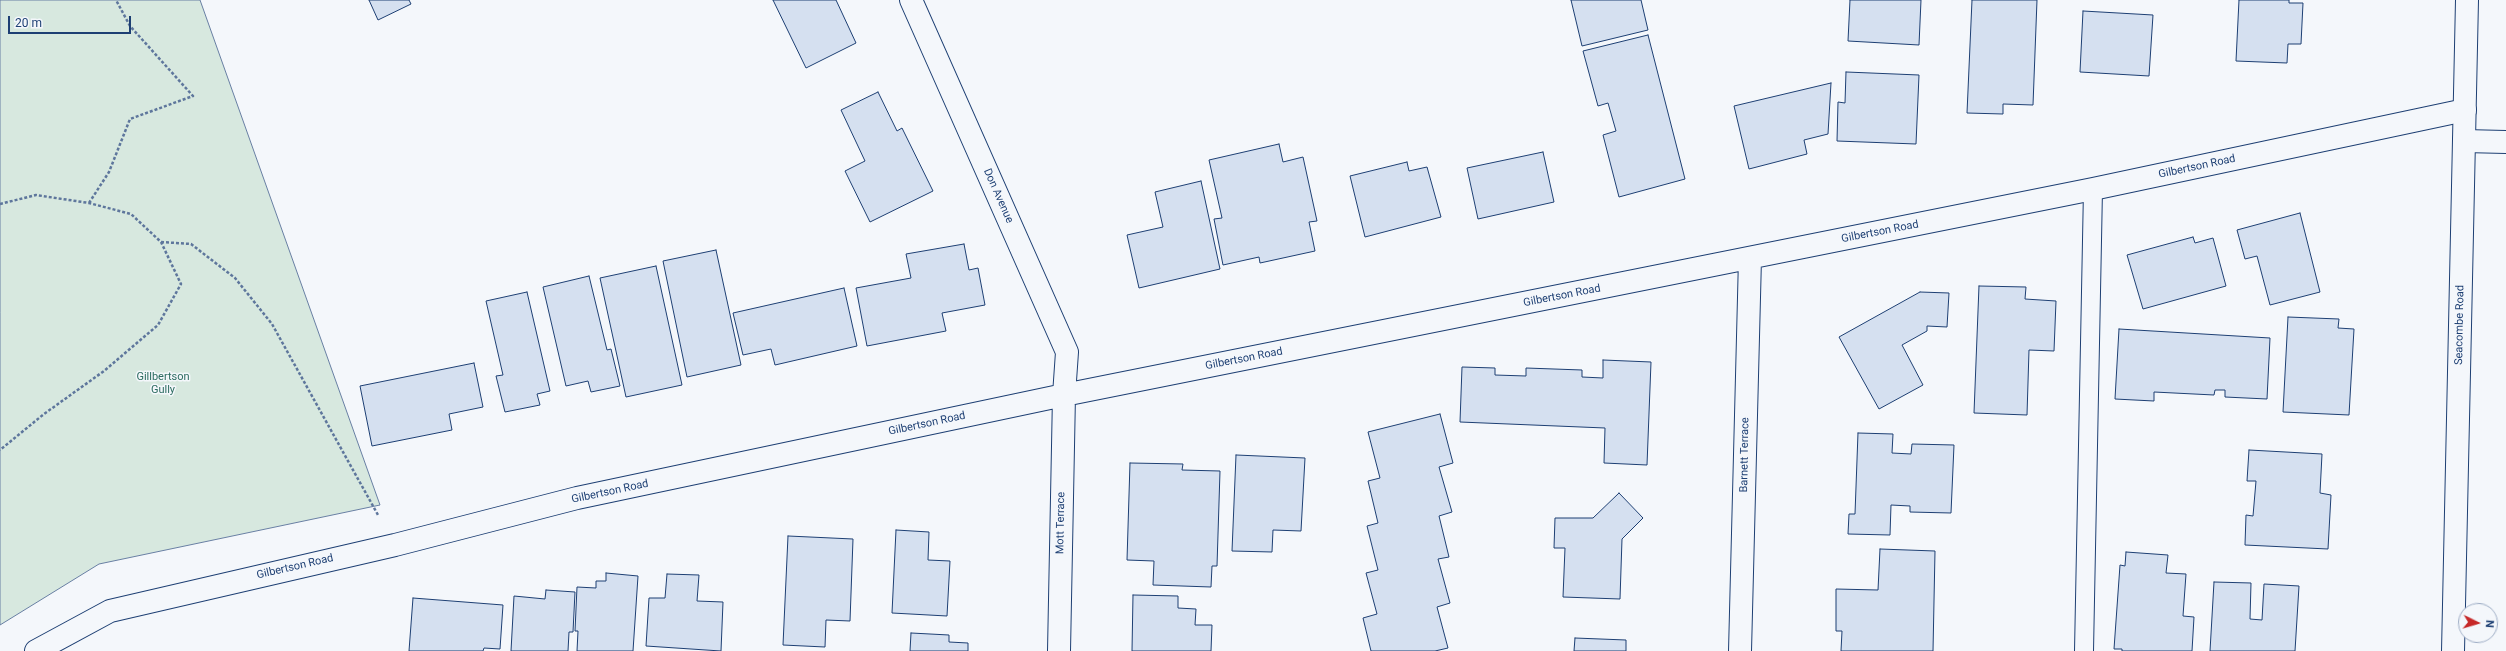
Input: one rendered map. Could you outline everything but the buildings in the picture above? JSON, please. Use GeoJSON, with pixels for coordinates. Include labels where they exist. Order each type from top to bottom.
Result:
{"type":"FeatureCollection","features":[{"type":"Feature","properties":{"kind":"street","name":"Don Avenue"},"geometry":{"type":"LineString","coordinates":[[911,0],[1067,352],[1064,396]]}},
{"type":"Feature","properties":{"kind":"street","name":"Seacombe Road"},"geometry":{"type":"LineString","coordinates":[[2453,651],[2467,0]]}},
{"type":"Feature","properties":{"kind":"street","name":"Gilbertson Road"},"geometry":{"type":"LineString","coordinates":[[36,651],[110,611],[395,545],[578,498],[1064,396],[2093,189],[2465,110]]}},
{"type":"Feature","properties":{"kind":"street"},"geometry":{"type":"LineString","coordinates":[[2464,141],[2506,142]]}},
{"type":"Feature","properties":{"kind":"street","name":"Barnett Terrace"},"geometry":{"type":"LineString","coordinates":[[1740,651],[1750,258]]}},
{"type":"Feature","properties":{"kind":"street","name":"Mott Terrace"},"geometry":{"type":"LineString","coordinates":[[1059,651],[1064,396]]}},
{"type":"Feature","properties":{"kind":"lane"},"geometry":{"type":"LineString","coordinates":[[2084,651],[2093,189]]}},
{"type":"Feature","properties":{"kind":"path"},"geometry":{"type":"LineString","coordinates":[[90,203],[109,172],[130,119],[193,96],[130,26],[116,0]]}},
{"type":"Feature","properties":{"kind":"path"},"geometry":{"type":"LineString","coordinates":[[0,204],[36,194],[90,203],[131,214],[161,242],[181,284],[158,325],[104,371],[44,414],[0,450]]}},
{"type":"Feature","properties":{"kind":"path"},"geometry":{"type":"LineString","coordinates":[[161,242],[191,244],[235,278],[272,324],[334,439],[395,545]]}},
{"type":"Feature","properties":{"kind":"green space","name":"Gillbertson Gully"},"geometry":{"type":"Polygon","coordinates":[[[0,0],[200,0],[380,505],[99,564],[0,625],[0,0]]]}}]}
